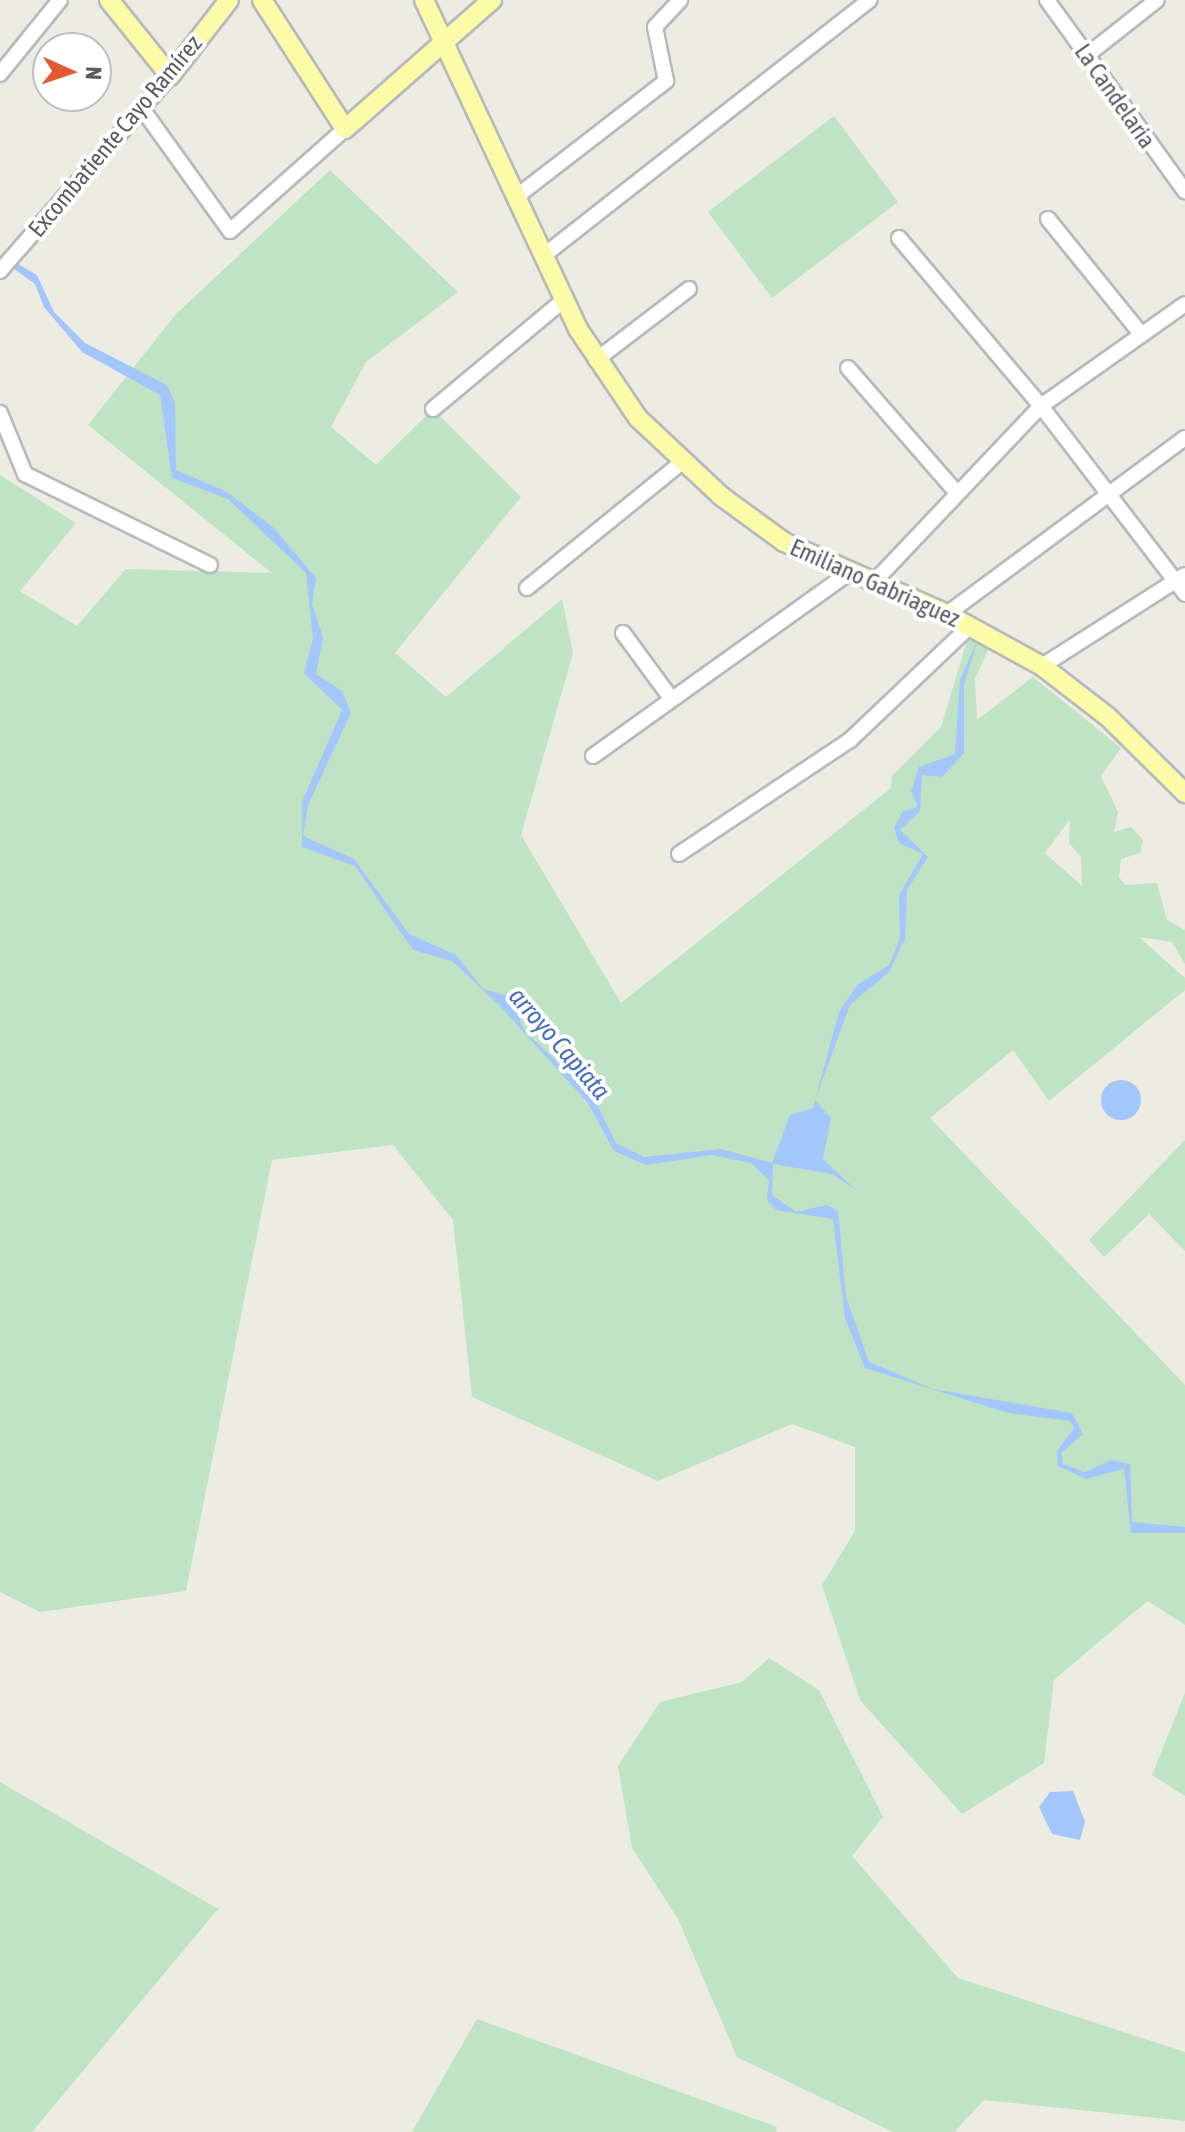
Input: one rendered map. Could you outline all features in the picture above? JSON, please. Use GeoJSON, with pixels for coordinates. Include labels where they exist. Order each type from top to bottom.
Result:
{"type":"FeatureCollection","features":[{"type":"Feature","properties":{"kind":"main road"},"geometry":{"type":"LineString","coordinates":[[109,0],[170,76]]}},
{"type":"Feature","properties":{"kind":"main road","name":"Excombatiente Cayo Ramírez"},"geometry":{"type":"LineString","coordinates":[[170,76],[229,0]]}},
{"type":"Feature","properties":{"kind":"main road"},"geometry":{"type":"LineString","coordinates":[[262,0],[345,129],[492,0]]}},
{"type":"Feature","properties":{"kind":"main road","name":"Emiliano Gabriaguez"},"geometry":{"type":"LineString","coordinates":[[424,0],[446,39],[564,300],[596,360],[638,418],[683,461],[784,542],[846,575],[947,614],[1042,666],[1107,716],[1185,793]]}},
{"type":"Feature","properties":{"kind":"street"},"geometry":{"type":"LineString","coordinates":[[0,74],[60,0]]}},
{"type":"Feature","properties":{"kind":"street"},"geometry":{"type":"LineString","coordinates":[[516,197],[666,81],[655,27],[680,0]]}},
{"type":"Feature","properties":{"kind":"street"},"geometry":{"type":"LineString","coordinates":[[543,256],[870,0]]}},
{"type":"Feature","properties":{"kind":"street","name":"La Candelaria"},"geometry":{"type":"LineString","coordinates":[[1047,0],[1185,191]]}},
{"type":"Feature","properties":{"kind":"street"},"geometry":{"type":"LineString","coordinates":[[1086,56],[1157,0]]}},
{"type":"Feature","properties":{"kind":"street","name":"Excombatiente Cayo Ramírez"},"geometry":{"type":"LineString","coordinates":[[2,269],[170,76]]}},
{"type":"Feature","properties":{"kind":"street"},"geometry":{"type":"LineString","coordinates":[[143,110],[230,231],[345,129]]}},
{"type":"Feature","properties":{"kind":"street"},"geometry":{"type":"LineString","coordinates":[[1048,219],[1142,335]]}},
{"type":"Feature","properties":{"kind":"street"},"geometry":{"type":"LineString","coordinates":[[899,238],[1041,406],[1180,578],[1185,594]]}},
{"type":"Feature","properties":{"kind":"street"},"geometry":{"type":"LineString","coordinates":[[596,360],[689,289]]}},
{"type":"Feature","properties":{"kind":"street"},"geometry":{"type":"LineString","coordinates":[[433,409],[564,300]]}},
{"type":"Feature","properties":{"kind":"street"},"geometry":{"type":"LineString","coordinates":[[872,584],[956,492],[1041,406],[1185,304]]}},
{"type":"Feature","properties":{"kind":"street"},"geometry":{"type":"LineString","coordinates":[[848,368],[956,492]]}},
{"type":"Feature","properties":{"kind":"street"},"geometry":{"type":"LineString","coordinates":[[0,413],[25,474],[210,565]]}},
{"type":"Feature","properties":{"kind":"street"},"geometry":{"type":"LineString","coordinates":[[947,614],[1185,438]]}},
{"type":"Feature","properties":{"kind":"street"},"geometry":{"type":"LineString","coordinates":[[527,588],[683,461]]}},
{"type":"Feature","properties":{"kind":"street"},"geometry":{"type":"LineString","coordinates":[[593,756],[670,697],[846,575]]}},
{"type":"Feature","properties":{"kind":"street"},"geometry":{"type":"LineString","coordinates":[[1042,666],[1180,578]]}},
{"type":"Feature","properties":{"kind":"street"},"geometry":{"type":"LineString","coordinates":[[679,854],[850,740],[970,626]]}},
{"type":"Feature","properties":{"kind":"street"},"geometry":{"type":"LineString","coordinates":[[623,633],[670,697]]}},
{"type":"Feature","properties":{"kind":"green space"},"geometry":{"type":"Polygon","coordinates":[[[834,116],[898,202],[772,298],[708,212],[834,116]]]}},
{"type":"Feature","properties":{"kind":"green space"},"geometry":{"type":"Polygon","coordinates":[[[330,170],[458,292],[366,362],[331,427],[376,465],[433,409],[521,497],[395,653],[446,697],[562,599],[573,653],[521,835],[621,1003],[891,788],[892,776],[941,727],[969,634],[990,645],[975,679],[977,720],[1033,677],[1121,748],[1101,776],[1118,812],[1114,832],[1131,827],[1143,840],[1140,853],[1121,859],[1119,877],[1125,885],[1157,883],[1167,920],[1185,930],[1185,964],[1172,942],[1139,937],[1185,978],[1185,990],[1049,1101],[1013,1050],[930,1118],[1185,1385],[1185,1625],[1148,1601],[1128,1617],[1054,1680],[1044,1763],[962,1814],[860,1700],[822,1585],[855,1531],[855,1447],[792,1424],[658,1481],[472,1397],[453,1220],[393,1145],[272,1160],[186,1591],[40,1612],[0,1592],[0,475],[76,523],[20,591],[77,626],[126,569],[272,573],[88,425],[175,315],[330,170]],[[1070,819],[1045,853],[1082,886],[1081,857],[1069,843],[1070,819]]]}},
{"type":"Feature","properties":{"kind":"green space"},"geometry":{"type":"Polygon","coordinates":[[[1185,1140],[1185,1251],[1149,1214],[1104,1257],[1089,1240],[1185,1140]]]}},
{"type":"Feature","properties":{"kind":"green space"},"geometry":{"type":"Polygon","coordinates":[[[769,1658],[819,1690],[883,1817],[852,1856],[958,1978],[1185,2052],[1185,2121],[984,2100],[954,2132],[893,2132],[737,2057],[678,1919],[632,1848],[618,1766],[660,1702],[742,1682],[769,1658]]]}},
{"type":"Feature","properties":{"kind":"green space"},"geometry":{"type":"Polygon","coordinates":[[[1185,1693],[1185,1796],[1152,1775],[1185,1693]]]}},
{"type":"Feature","properties":{"kind":"green space"},"geometry":{"type":"Polygon","coordinates":[[[0,1782],[218,1909],[32,2132],[0,2132],[0,1782]]]}},
{"type":"Feature","properties":{"kind":"green space"},"geometry":{"type":"Polygon","coordinates":[[[477,2019],[777,2127],[776,2132],[412,2132],[477,2019]]]}},
{"type":"Feature","properties":{"kind":"water"},"geometry":{"type":"Polygon","coordinates":[[[15,262],[37,275],[54,312],[85,343],[167,385],[175,403],[176,470],[227,492],[274,528],[316,578],[312,604],[323,637],[316,674],[342,691],[351,713],[308,805],[303,836],[354,859],[409,934],[456,955],[483,989],[509,996],[525,1031],[594,1098],[616,1143],[644,1157],[721,1149],[772,1163],[790,1115],[813,1108],[815,1100],[831,1118],[823,1159],[855,1189],[832,1174],[773,1164],[772,1195],[796,1212],[827,1205],[838,1211],[846,1296],[869,1362],[933,1389],[1072,1413],[1083,1434],[1061,1453],[1063,1464],[1085,1472],[1111,1460],[1130,1464],[1132,1522],[1185,1527],[1185,1533],[1131,1533],[1124,1469],[1086,1479],[1058,1466],[1057,1451],[1074,1428],[1070,1421],[1008,1413],[865,1368],[845,1318],[833,1219],[776,1210],[767,1200],[769,1180],[751,1163],[712,1155],[646,1165],[614,1151],[588,1103],[499,1005],[452,961],[413,950],[355,866],[302,847],[302,802],[342,710],[304,673],[313,639],[306,573],[228,499],[172,478],[160,395],[82,352],[44,307],[35,284],[10,266],[15,262]]]}},
{"type":"Feature","properties":{"kind":"water"},"geometry":{"type":"Polygon","coordinates":[[[978,639],[964,685],[964,753],[942,777],[922,775],[920,811],[900,830],[928,857],[907,890],[905,939],[889,972],[850,1005],[816,1098],[839,1012],[857,985],[889,965],[900,938],[899,895],[923,854],[899,843],[894,828],[903,811],[918,807],[911,791],[919,767],[955,754],[960,680],[978,639]]]}},
{"type":"Feature","properties":{"kind":"water"},"geometry":{"type":"Polygon","coordinates":[[[1121,1080],[1135,1086],[1141,1100],[1135,1114],[1121,1120],[1107,1114],[1101,1100],[1107,1086],[1121,1080]]]}},
{"type":"Feature","properties":{"kind":"water"},"geometry":{"type":"Polygon","coordinates":[[[1073,1791],[1085,1822],[1080,1840],[1052,1834],[1039,1807],[1050,1792],[1073,1791]]]}},
{"type":"Feature","properties":{"kind":"water label","name":"arroyo Capiata"},"geometry":{"type":"Point","coordinates":[559,1044]}}]}
